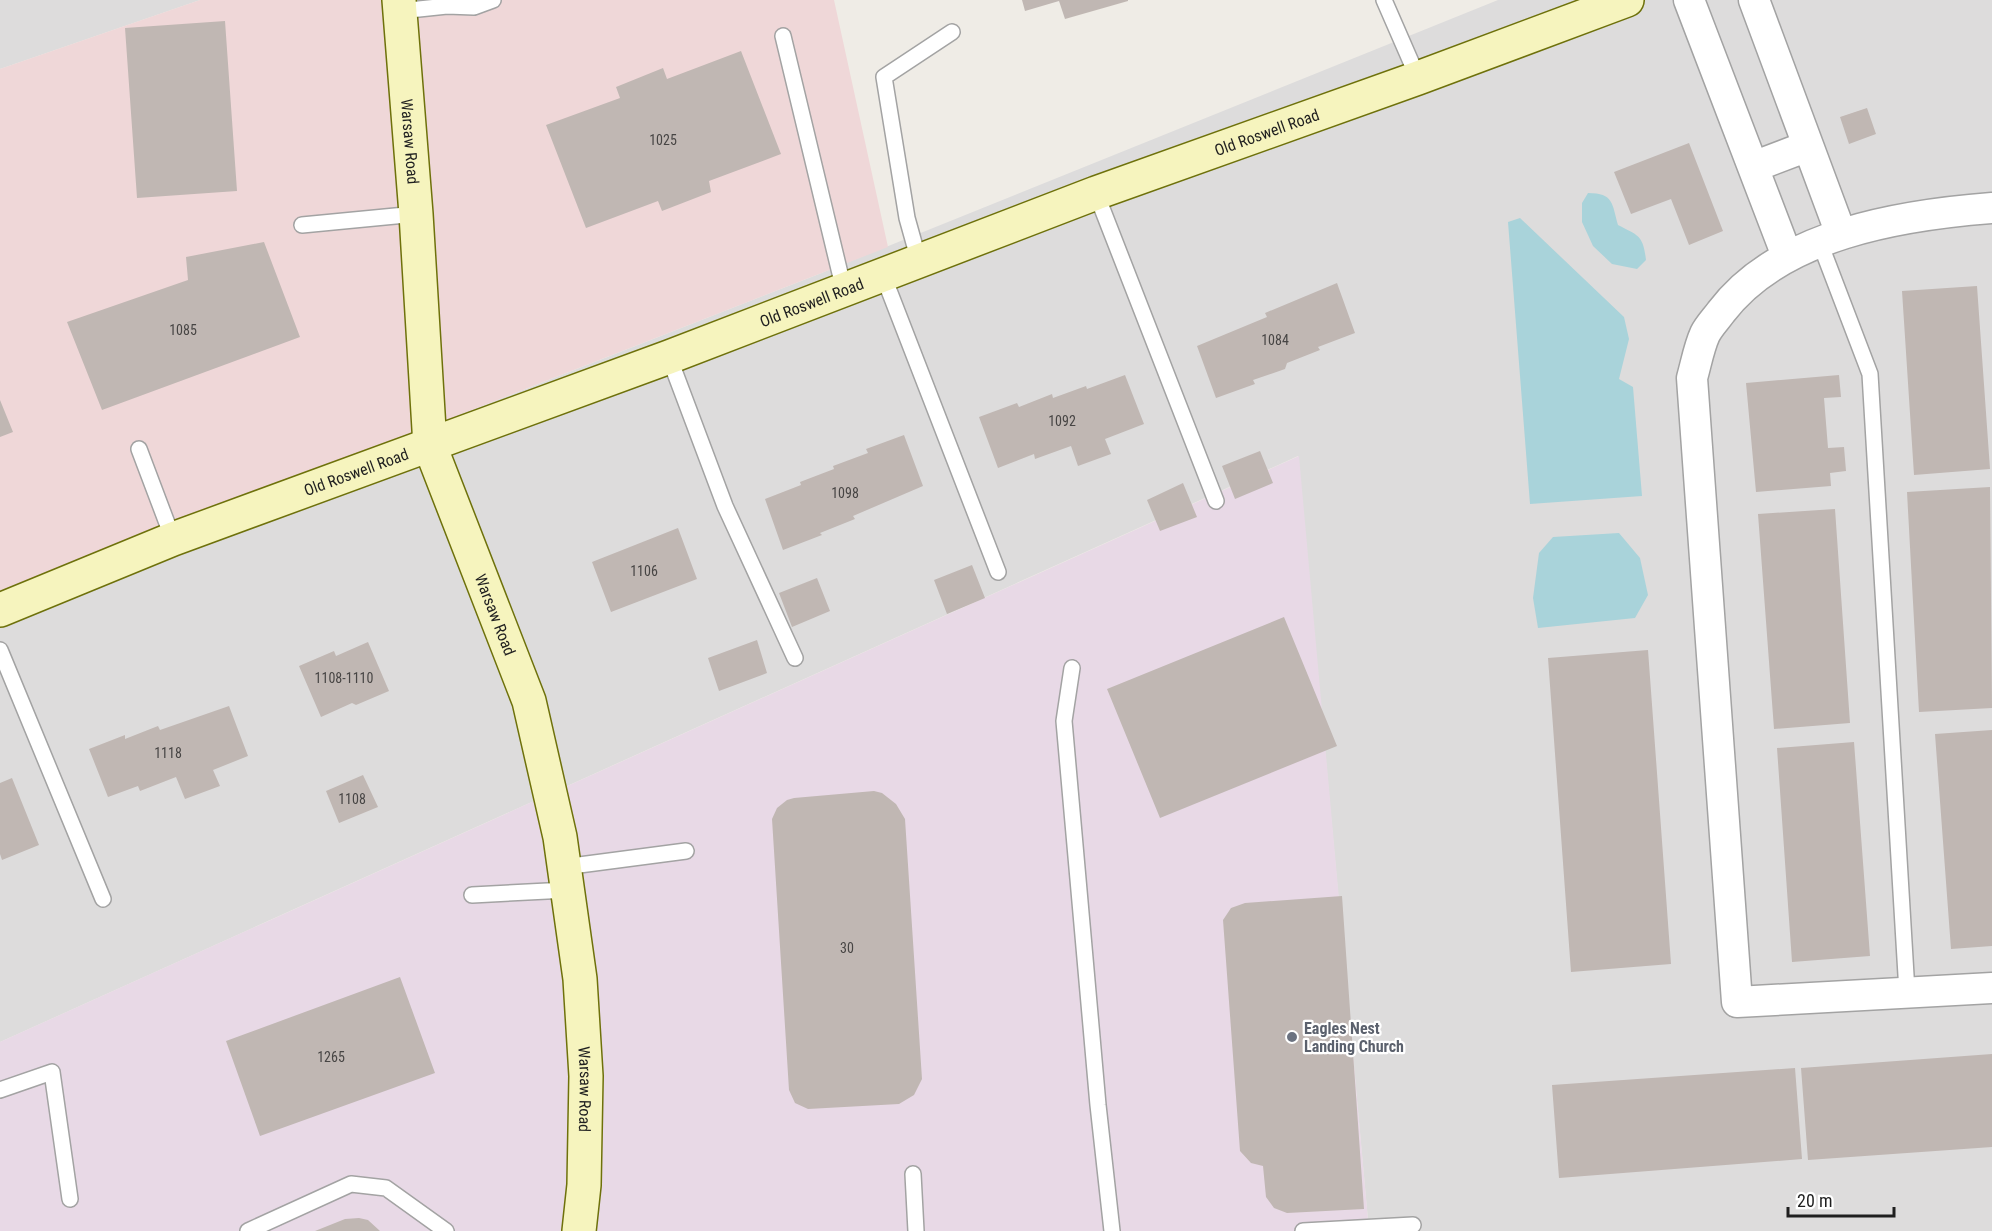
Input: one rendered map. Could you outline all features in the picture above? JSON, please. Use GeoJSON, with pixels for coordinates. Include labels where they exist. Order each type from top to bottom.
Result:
{"type":"FeatureCollection","features":[{"type":"Feature","properties":{"kind":"street","name":"Old Roswell Road"},"geometry":{"type":"LineString","coordinates":[[0,610],[173,539],[669,357],[1096,193],[1418,78],[1627,0]]}},
{"type":"Feature","properties":{"kind":"street"},"geometry":{"type":"LineString","coordinates":[[1689,0],[1787,256]]}},
{"type":"Feature","properties":{"kind":"street"},"geometry":{"type":"LineString","coordinates":[[1755,0],[1808,146],[1830,238]]}},
{"type":"Feature","properties":{"kind":"street","name":"Warsaw Road"},"geometry":{"type":"LineString","coordinates":[[399,5],[416,214],[430,446],[529,701],[560,837],[580,979],[586,1076],[584,1185],[579,1231]]}},
{"type":"Feature","properties":{"kind":"street"},"geometry":{"type":"LineString","coordinates":[[1753,167],[1808,146]]}},
{"type":"Feature","properties":{"kind":"street"},"geometry":{"type":"LineString","coordinates":[[1992,208],[1942,212],[1830,238],[1787,256],[1735,294],[1705,333],[1692,378],[1737,1002],[1992,988]]}},
{"type":"Feature","properties":{"kind":"lane"},"geometry":{"type":"LineString","coordinates":[[399,5],[474,7],[493,0]]}},
{"type":"Feature","properties":{"kind":"lane"},"geometry":{"type":"LineString","coordinates":[[1384,0],[1418,78]]}},
{"type":"Feature","properties":{"kind":"lane"},"geometry":{"type":"LineString","coordinates":[[919,261],[907,218],[884,77],[952,32]]}},
{"type":"Feature","properties":{"kind":"lane"},"geometry":{"type":"LineString","coordinates":[[783,36],[844,290]]}},
{"type":"Feature","properties":{"kind":"lane"},"geometry":{"type":"LineString","coordinates":[[1096,193],[1216,501]]}},
{"type":"Feature","properties":{"kind":"lane"},"geometry":{"type":"LineString","coordinates":[[302,225],[416,214]]}},
{"type":"Feature","properties":{"kind":"lane"},"geometry":{"type":"LineString","coordinates":[[1830,238],[1870,374],[1907,992]]}},
{"type":"Feature","properties":{"kind":"lane"},"geometry":{"type":"LineString","coordinates":[[883,275],[998,572]]}},
{"type":"Feature","properties":{"kind":"lane"},"geometry":{"type":"LineString","coordinates":[[669,357],[725,506],[795,658]]}},
{"type":"Feature","properties":{"kind":"lane"},"geometry":{"type":"LineString","coordinates":[[139,449],[173,539]]}},
{"type":"Feature","properties":{"kind":"lane"},"geometry":{"type":"LineString","coordinates":[[0,650],[103,899]]}},
{"type":"Feature","properties":{"kind":"lane"},"geometry":{"type":"LineString","coordinates":[[1072,668],[1064,721],[1098,1105],[1112,1231]]}},
{"type":"Feature","properties":{"kind":"lane"},"geometry":{"type":"LineString","coordinates":[[472,895],[566,878],[686,852]]}},
{"type":"Feature","properties":{"kind":"lane"},"geometry":{"type":"LineString","coordinates":[[0,1090],[52,1072],[70,1200]]}},
{"type":"Feature","properties":{"kind":"lane"},"geometry":{"type":"LineString","coordinates":[[913,1174],[916,1231]]}},
{"type":"Feature","properties":{"kind":"lane"},"geometry":{"type":"LineString","coordinates":[[248,1231],[351,1184],[386,1188],[446,1231]]}},
{"type":"Feature","properties":{"kind":"lane"},"geometry":{"type":"LineString","coordinates":[[1303,1231],[1413,1226]]}},
{"type":"Feature","properties":{"kind":"shaded area"},"geometry":{"type":"Polygon","coordinates":[[[0,0],[200,0],[0,69],[0,0]]]}},
{"type":"Feature","properties":{"kind":"shaded area"},"geometry":{"type":"Polygon","coordinates":[[[200,0],[834,0],[888,247],[426,428],[0,628],[0,69],[200,0]]]}},
{"type":"Feature","properties":{"kind":"shaded area"},"geometry":{"type":"Polygon","coordinates":[[[1498,0],[1992,0],[1992,1231],[1369,1231],[1298,456],[0,1042],[0,628],[426,428],[814,276],[1498,0]]]}},
{"type":"Feature","properties":{"kind":"shaded area"},"geometry":{"type":"Polygon","coordinates":[[[1299,456],[1369,1231],[0,1231],[0,1042],[1299,456]]]}},
{"type":"Feature","properties":{"kind":"water"},"geometry":{"type":"Polygon","coordinates":[[[1588,193],[1603,195],[1607,198],[1613,206],[1618,225],[1639,237],[1646,260],[1637,269],[1612,264],[1593,246],[1582,222],[1582,203],[1588,193]]]}},
{"type":"Feature","properties":{"kind":"water"},"geometry":{"type":"Polygon","coordinates":[[[1520,218],[1624,317],[1629,339],[1619,379],[1633,387],[1642,496],[1530,504],[1508,222],[1520,218]]]}},
{"type":"Feature","properties":{"kind":"water"},"geometry":{"type":"Polygon","coordinates":[[[1619,533],[1640,558],[1648,595],[1635,618],[1538,628],[1533,598],[1539,553],[1553,537],[1619,533]]]}},
{"type":"Feature","properties":{"kind":"building"},"geometry":{"type":"Polygon","coordinates":[[[1022,0],[1128,1],[1065,19],[1059,1],[1025,11],[1022,0]]]}},
{"type":"Feature","properties":{"kind":"building"},"geometry":{"type":"Polygon","coordinates":[[[225,21],[237,191],[137,198],[125,28],[225,21]]]}},
{"type":"Feature","properties":{"kind":"building"},"geometry":{"type":"Polygon","coordinates":[[[741,51],[781,154],[709,181],[711,192],[662,211],[658,201],[586,228],[546,125],[620,98],[616,87],[663,68],[667,79],[741,51]]]}},
{"type":"Feature","properties":{"kind":"building"},"geometry":{"type":"Polygon","coordinates":[[[1867,108],[1876,134],[1849,144],[1840,117],[1867,108]]]}},
{"type":"Feature","properties":{"kind":"building"},"geometry":{"type":"Polygon","coordinates":[[[1689,143],[1723,231],[1689,245],[1671,199],[1631,214],[1614,172],[1689,143]]]}},
{"type":"Feature","properties":{"kind":"building"},"geometry":{"type":"Polygon","coordinates":[[[264,242],[300,337],[102,410],[67,322],[188,280],[186,257],[264,242]]]}},
{"type":"Feature","properties":{"kind":"building"},"geometry":{"type":"Polygon","coordinates":[[[1337,283],[1355,333],[1318,347],[1320,350],[1287,363],[1285,369],[1253,380],[1255,384],[1216,398],[1197,346],[1267,317],[1265,313],[1337,283]]]}},
{"type":"Feature","properties":{"kind":"building"},"geometry":{"type":"Polygon","coordinates":[[[1977,286],[1990,469],[1914,475],[1902,291],[1977,286]]]}},
{"type":"Feature","properties":{"kind":"building"},"geometry":{"type":"Polygon","coordinates":[[[1125,375],[1144,424],[1105,439],[1111,454],[1078,466],[1071,446],[1035,459],[1034,454],[998,468],[979,417],[1017,403],[1019,407],[1052,394],[1053,398],[1086,386],[1087,389],[1125,375]]]}},
{"type":"Feature","properties":{"kind":"building"},"geometry":{"type":"Polygon","coordinates":[[[1839,375],[1841,397],[1824,398],[1828,448],[1844,447],[1846,471],[1830,473],[1831,486],[1756,492],[1746,383],[1839,375]]]}},
{"type":"Feature","properties":{"kind":"building"},"geometry":{"type":"Polygon","coordinates":[[[0,400],[13,432],[0,437],[0,400]]]}},
{"type":"Feature","properties":{"kind":"building"},"geometry":{"type":"Polygon","coordinates":[[[904,435],[923,486],[853,516],[855,519],[820,533],[822,535],[783,550],[765,499],[834,469],[833,466],[868,453],[866,449],[904,435]]]}},
{"type":"Feature","properties":{"kind":"building"},"geometry":{"type":"Polygon","coordinates":[[[1260,451],[1273,483],[1235,499],[1222,466],[1260,451]]]}},
{"type":"Feature","properties":{"kind":"building"},"geometry":{"type":"Polygon","coordinates":[[[1183,483],[1197,517],[1160,531],[1147,500],[1183,483]]]}},
{"type":"Feature","properties":{"kind":"building"},"geometry":{"type":"Polygon","coordinates":[[[1990,487],[1992,708],[1919,712],[1907,492],[1990,487]]]}},
{"type":"Feature","properties":{"kind":"building"},"geometry":{"type":"Polygon","coordinates":[[[1835,509],[1850,723],[1774,729],[1758,514],[1835,509]]]}},
{"type":"Feature","properties":{"kind":"building"},"geometry":{"type":"Polygon","coordinates":[[[678,528],[697,579],[611,612],[592,562],[678,528]]]}},
{"type":"Feature","properties":{"kind":"building"},"geometry":{"type":"Polygon","coordinates":[[[972,565],[985,598],[947,614],[934,580],[972,565]]]}},
{"type":"Feature","properties":{"kind":"building"},"geometry":{"type":"Polygon","coordinates":[[[817,578],[830,611],[792,627],[779,593],[817,578]]]}},
{"type":"Feature","properties":{"kind":"building"},"geometry":{"type":"Polygon","coordinates":[[[1284,617],[1337,746],[1160,818],[1107,689],[1284,617]]]}},
{"type":"Feature","properties":{"kind":"building"},"geometry":{"type":"Polygon","coordinates":[[[757,640],[767,673],[719,691],[708,658],[757,640]]]}},
{"type":"Feature","properties":{"kind":"building"},"geometry":{"type":"Polygon","coordinates":[[[368,642],[389,691],[356,705],[352,703],[321,717],[299,666],[334,651],[336,656],[368,642]]]}},
{"type":"Feature","properties":{"kind":"building"},"geometry":{"type":"Polygon","coordinates":[[[1648,650],[1671,964],[1571,972],[1548,658],[1648,650]]]}},
{"type":"Feature","properties":{"kind":"building"},"geometry":{"type":"Polygon","coordinates":[[[229,706],[248,756],[213,770],[220,786],[185,799],[176,777],[140,791],[138,786],[108,797],[89,749],[125,735],[125,739],[158,726],[160,730],[229,706]]]}},
{"type":"Feature","properties":{"kind":"building"},"geometry":{"type":"Polygon","coordinates":[[[1992,730],[1992,946],[1951,949],[1935,734],[1992,730]]]}},
{"type":"Feature","properties":{"kind":"building"},"geometry":{"type":"Polygon","coordinates":[[[1854,742],[1870,956],[1792,962],[1777,748],[1854,742]]]}},
{"type":"Feature","properties":{"kind":"building"},"geometry":{"type":"Polygon","coordinates":[[[363,775],[378,807],[339,823],[326,791],[363,775]]]}},
{"type":"Feature","properties":{"kind":"building"},"geometry":{"type":"Polygon","coordinates":[[[12,778],[39,845],[2,860],[0,854],[0,783],[12,778]]]}},
{"type":"Feature","properties":{"kind":"building"},"geometry":{"type":"Polygon","coordinates":[[[874,791],[882,793],[896,804],[905,819],[922,1079],[914,1095],[899,1104],[808,1109],[795,1103],[789,1090],[772,819],[777,808],[787,800],[794,798],[874,791]]]}},
{"type":"Feature","properties":{"kind":"building","name":"Eagles Nest Landing Church"},"geometry":{"type":"Polygon","coordinates":[[[1342,896],[1364,1209],[1287,1213],[1274,1208],[1266,1197],[1263,1166],[1251,1163],[1240,1151],[1223,920],[1231,908],[1245,903],[1342,896]]]}},
{"type":"Feature","properties":{"kind":"building"},"geometry":{"type":"Polygon","coordinates":[[[400,977],[435,1073],[260,1136],[226,1041],[400,977]]]}},
{"type":"Feature","properties":{"kind":"building"},"geometry":{"type":"Polygon","coordinates":[[[1992,1054],[1992,1147],[1808,1160],[1801,1068],[1992,1054]]]}},
{"type":"Feature","properties":{"kind":"building"},"geometry":{"type":"Polygon","coordinates":[[[1795,1068],[1802,1159],[1559,1178],[1552,1085],[1795,1068]]]}},
{"type":"Feature","properties":{"kind":"building"},"geometry":{"type":"Polygon","coordinates":[[[345,1219],[368,1220],[380,1231],[315,1231],[345,1219]]]}},
{"type":"Feature","properties":{"kind":"place","name":"Eagles Nest Landing Church"},"geometry":{"type":"Point","coordinates":[1292,1037]}}]}
